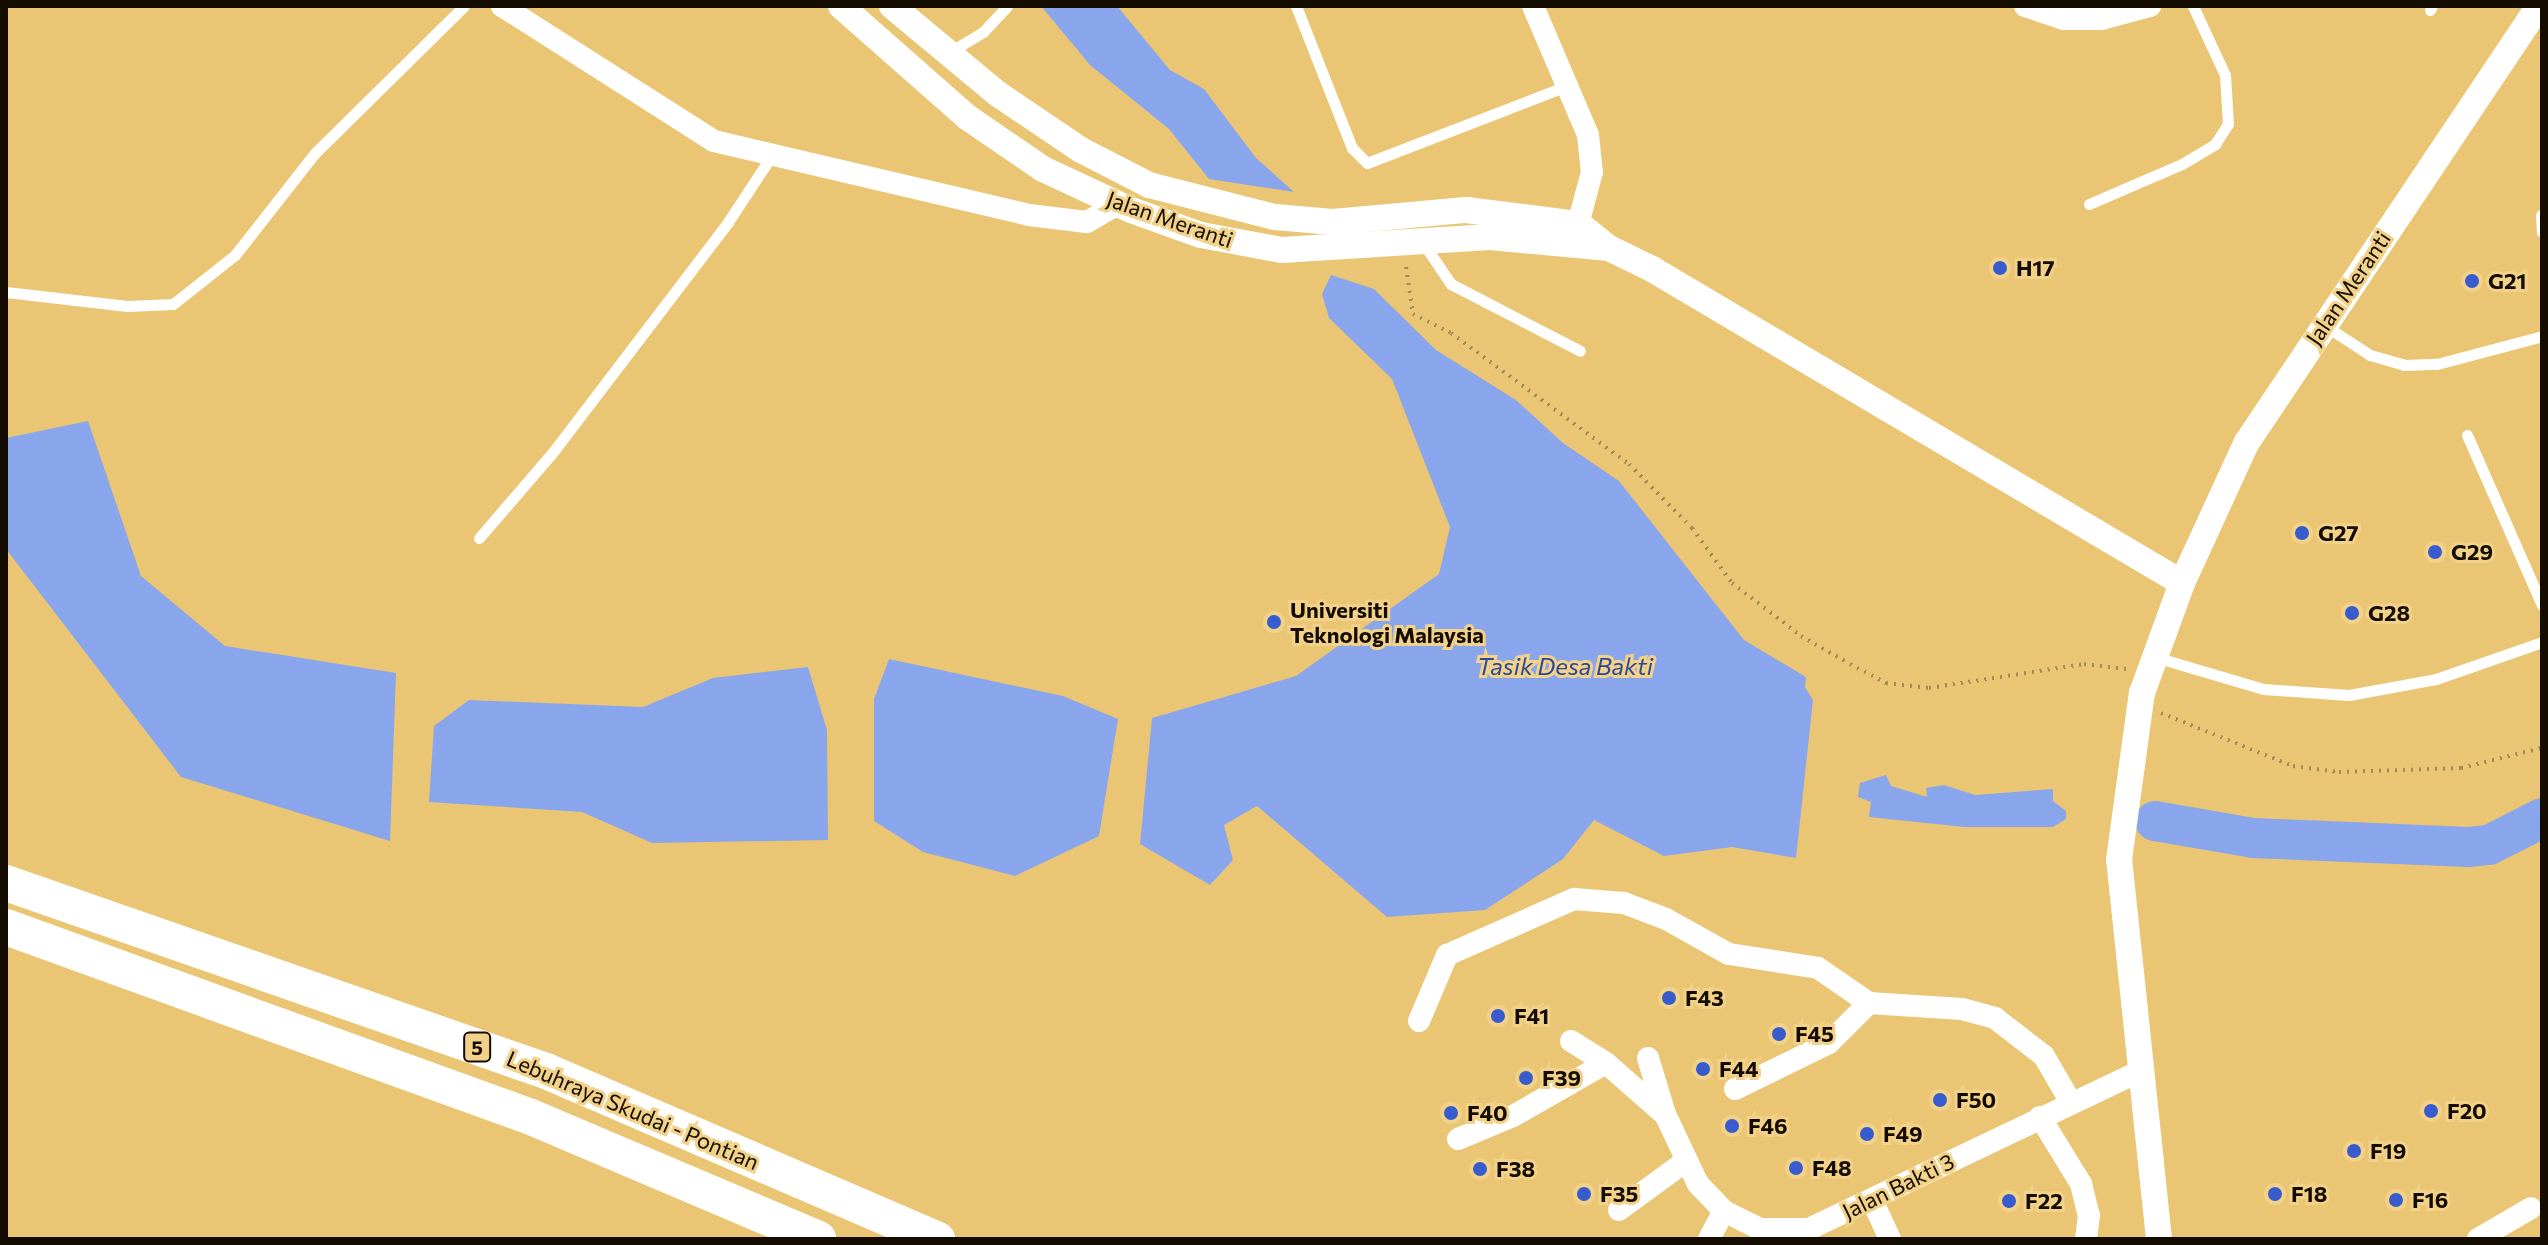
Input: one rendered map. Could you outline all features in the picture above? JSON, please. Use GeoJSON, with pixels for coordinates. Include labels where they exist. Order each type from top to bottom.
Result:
{"type":"FeatureCollection","features":[{"type":"Feature","properties":{"kind":"highway","name":"Lebuhraya Skudai - Pontian"},"geometry":{"type":"LineString","coordinates":[[6,883],[546,1071],[937,1239]]}},
{"type":"Feature","properties":{"kind":"highway","name":"Lebuhraya Skudai - Pontian"},"geometry":{"type":"LineString","coordinates":[[6,927],[531,1117],[818,1239]]}},
{"type":"Feature","properties":{"kind":"street"},"geometry":{"type":"LineString","coordinates":[[502,6],[714,141],[1029,215],[1087,222],[1118,204]]}},
{"type":"Feature","properties":{"kind":"street","name":"Jalan Meranti"},"geometry":{"type":"LineString","coordinates":[[841,6],[991,135],[1060,179],[1201,235],[1266,248],[1575,235]]}},
{"type":"Feature","properties":{"kind":"street","name":"Jalan Meranti"},"geometry":{"type":"LineString","coordinates":[[892,6],[947,53],[1081,150],[1149,185],[1216,206],[1333,222],[1466,210],[1575,235],[1609,248],[2182,583]]}},
{"type":"Feature","properties":{"kind":"street"},"geometry":{"type":"LineString","coordinates":[[1533,6],[1588,135],[1592,172],[1575,235]]}},
{"type":"Feature","properties":{"kind":"street"},"geometry":{"type":"LineString","coordinates":[[2025,6],[2064,19],[2102,19],[2150,6]]}},
{"type":"Feature","properties":{"kind":"street","name":"Jalan Meranti"},"geometry":{"type":"LineString","coordinates":[[2159,1239],[2138,1072],[2119,860],[2127,776],[2140,704],[2152,664],[2182,583],[2247,442],[2539,6]]}},
{"type":"Feature","properties":{"kind":"street"},"geometry":{"type":"LineString","coordinates":[[1419,1021],[1447,955],[1574,899],[1624,903],[1666,919],[1729,954],[1818,968],[1869,1003],[1962,1009],[1995,1018],[2044,1056],[2070,1101]]}},
{"type":"Feature","properties":{"kind":"street"},"geometry":{"type":"LineString","coordinates":[[1735,1089],[1829,1043],[1869,1003]]}},
{"type":"Feature","properties":{"kind":"street"},"geometry":{"type":"LineString","coordinates":[[1571,1041],[1606,1063],[1665,1114]]}},
{"type":"Feature","properties":{"kind":"street","name":"Jalan Bakti 3"},"geometry":{"type":"LineString","coordinates":[[1648,1058],[1665,1114],[1698,1184],[1724,1211],[1758,1234],[1811,1234],[2070,1101],[2138,1072]]}},
{"type":"Feature","properties":{"kind":"street"},"geometry":{"type":"LineString","coordinates":[[1458,1139],[1513,1116],[1606,1063]]}},
{"type":"Feature","properties":{"kind":"street"},"geometry":{"type":"LineString","coordinates":[[2040,1117],[2081,1184],[2089,1215],[2086,1239]]}},
{"type":"Feature","properties":{"kind":"street"},"geometry":{"type":"LineString","coordinates":[[1619,1210],[1687,1160]]}},
{"type":"Feature","properties":{"kind":"street"},"geometry":{"type":"LineString","coordinates":[[1872,1200],[1890,1239]]}},
{"type":"Feature","properties":{"kind":"street"},"geometry":{"type":"LineString","coordinates":[[2478,1239],[2531,1208]]}},
{"type":"Feature","properties":{"kind":"street"},"geometry":{"type":"LineString","coordinates":[[1709,1239],[1724,1211]]}},
{"type":"Feature","properties":{"kind":"lane"},"geometry":{"type":"LineString","coordinates":[[6,292],[127,306],[173,304],[235,255],[315,153],[464,6]]}},
{"type":"Feature","properties":{"kind":"lane"},"geometry":{"type":"LineString","coordinates":[[947,53],[983,32],[1007,6]]}},
{"type":"Feature","properties":{"kind":"lane"},"geometry":{"type":"LineString","coordinates":[[1296,6],[1352,148],[1367,163],[1567,86]]}},
{"type":"Feature","properties":{"kind":"lane"},"geometry":{"type":"LineString","coordinates":[[2089,204],[2182,164],[2215,144],[2228,124],[2225,75],[2193,6]]}},
{"type":"Feature","properties":{"kind":"lane"},"geometry":{"type":"LineString","coordinates":[[479,538],[562,440],[728,222],[772,154]]}},
{"type":"Feature","properties":{"kind":"lane"},"geometry":{"type":"LineString","coordinates":[[2541,215],[2542,232]]}},
{"type":"Feature","properties":{"kind":"lane"},"geometry":{"type":"LineString","coordinates":[[1413,242],[1451,284],[1580,351]]}},
{"type":"Feature","properties":{"kind":"lane"},"geometry":{"type":"LineString","coordinates":[[2324,324],[2370,355],[2404,365],[2437,364],[2542,336]]}},
{"type":"Feature","properties":{"kind":"lane"},"geometry":{"type":"LineString","coordinates":[[2467,435],[2536,577],[2542,605]]}},
{"type":"Feature","properties":{"kind":"lane"},"geometry":{"type":"LineString","coordinates":[[2152,664],[2263,689],[2349,695],[2436,679],[2542,642]]}},
{"type":"Feature","properties":{"kind":"path"},"geometry":{"type":"LineString","coordinates":[[1413,242],[1413,314],[1451,333],[1629,464],[1692,528],[1732,583],[1801,636],[1850,664],[1886,683],[1929,688],[2084,664],[2152,664]]}},
{"type":"Feature","properties":{"kind":"path"},"geometry":{"type":"LineString","coordinates":[[2140,704],[2293,766],[2339,772],[2461,768],[2542,748]]}},
{"type":"Feature","properties":{"kind":"shaded area","name":"Universiti Teknologi Malaysia"},"geometry":{"type":"Polygon","coordinates":[[[6,6],[2542,6],[2542,1239],[6,1239],[6,6]]]}},
{"type":"Feature","properties":{"kind":"water"},"geometry":{"type":"Polygon","coordinates":[[[1041,6],[1117,6],[1170,70],[1204,89],[1256,158],[1294,192],[1209,179],[1169,129],[1090,65],[1041,6]]]}},
{"type":"Feature","properties":{"kind":"water","name":"Tasik Desa Bakti"},"geometry":{"type":"Polygon","coordinates":[[[1331,275],[1374,289],[1436,350],[1516,400],[1563,443],[1619,481],[1744,640],[1806,677],[1805,687],[1813,700],[1796,858],[1732,847],[1664,856],[1594,820],[1563,859],[1485,910],[1387,917],[1257,806],[1224,825],[1233,860],[1210,885],[1140,844],[1152,718],[1296,676],[1439,574],[1450,527],[1392,379],[1329,318],[1322,294],[1331,275]]]}},
{"type":"Feature","properties":{"kind":"water"},"geometry":{"type":"Polygon","coordinates":[[[88,421],[141,576],[225,646],[396,673],[390,841],[181,777],[6,549],[6,438],[88,421]]]}},
{"type":"Feature","properties":{"kind":"water"},"geometry":{"type":"Polygon","coordinates":[[[889,659],[1063,696],[1118,719],[1099,836],[1015,876],[923,852],[874,821],[874,699],[889,659]]]}},
{"type":"Feature","properties":{"kind":"water"},"geometry":{"type":"Polygon","coordinates":[[[808,667],[827,730],[828,840],[652,843],[582,812],[429,802],[434,726],[469,700],[643,707],[713,678],[808,667]]]}},
{"type":"Feature","properties":{"kind":"water"},"geometry":{"type":"Polygon","coordinates":[[[1886,775],[1891,786],[1927,797],[1926,788],[1944,785],[1975,795],[2053,789],[2053,801],[2066,811],[2066,819],[2053,827],[1964,827],[1869,817],[1871,802],[1858,797],[1860,783],[1886,775]]]}},
{"type":"Feature","properties":{"kind":"waterway"},"geometry":{"type":"LineString","coordinates":[[2155,821],[2253,838],[2469,847],[2489,845],[2542,818]]}},
{"type":"Feature","properties":{"kind":"place","name":"H17"},"geometry":{"type":"Point","coordinates":[2000,268]}},
{"type":"Feature","properties":{"kind":"place","name":"G21"},"geometry":{"type":"Point","coordinates":[2472,281]}},
{"type":"Feature","properties":{"kind":"place","name":"G27"},"geometry":{"type":"Point","coordinates":[2302,533]}},
{"type":"Feature","properties":{"kind":"place","name":"G29"},"geometry":{"type":"Point","coordinates":[2435,552]}},
{"type":"Feature","properties":{"kind":"place","name":"G28"},"geometry":{"type":"Point","coordinates":[2352,613]}},
{"type":"Feature","properties":{"kind":"place","name":"Universiti Teknologi Malaysia"},"geometry":{"type":"Point","coordinates":[1274,622]}},
{"type":"Feature","properties":{"kind":"place","name":"F43"},"geometry":{"type":"Point","coordinates":[1669,998]}},
{"type":"Feature","properties":{"kind":"place","name":"F41"},"geometry":{"type":"Point","coordinates":[1498,1016]}},
{"type":"Feature","properties":{"kind":"place","name":"F45"},"geometry":{"type":"Point","coordinates":[1779,1034]}},
{"type":"Feature","properties":{"kind":"place","name":"F44"},"geometry":{"type":"Point","coordinates":[1703,1069]}},
{"type":"Feature","properties":{"kind":"place","name":"F39"},"geometry":{"type":"Point","coordinates":[1526,1078]}},
{"type":"Feature","properties":{"kind":"place","name":"F50"},"geometry":{"type":"Point","coordinates":[1940,1100]}},
{"type":"Feature","properties":{"kind":"place","name":"F20"},"geometry":{"type":"Point","coordinates":[2431,1111]}},
{"type":"Feature","properties":{"kind":"place","name":"F40"},"geometry":{"type":"Point","coordinates":[1451,1113]}},
{"type":"Feature","properties":{"kind":"place","name":"F46"},"geometry":{"type":"Point","coordinates":[1732,1126]}},
{"type":"Feature","properties":{"kind":"place","name":"F49"},"geometry":{"type":"Point","coordinates":[1867,1134]}},
{"type":"Feature","properties":{"kind":"place","name":"F19"},"geometry":{"type":"Point","coordinates":[2354,1151]}},
{"type":"Feature","properties":{"kind":"place","name":"F48"},"geometry":{"type":"Point","coordinates":[1796,1168]}},
{"type":"Feature","properties":{"kind":"place","name":"F38"},"geometry":{"type":"Point","coordinates":[1480,1169]}},
{"type":"Feature","properties":{"kind":"place","name":"F35"},"geometry":{"type":"Point","coordinates":[1584,1194]}},
{"type":"Feature","properties":{"kind":"place","name":"F18"},"geometry":{"type":"Point","coordinates":[2275,1194]}},
{"type":"Feature","properties":{"kind":"place","name":"F16"},"geometry":{"type":"Point","coordinates":[2396,1200]}},
{"type":"Feature","properties":{"kind":"place","name":"F22"},"geometry":{"type":"Point","coordinates":[2009,1201]}}]}
